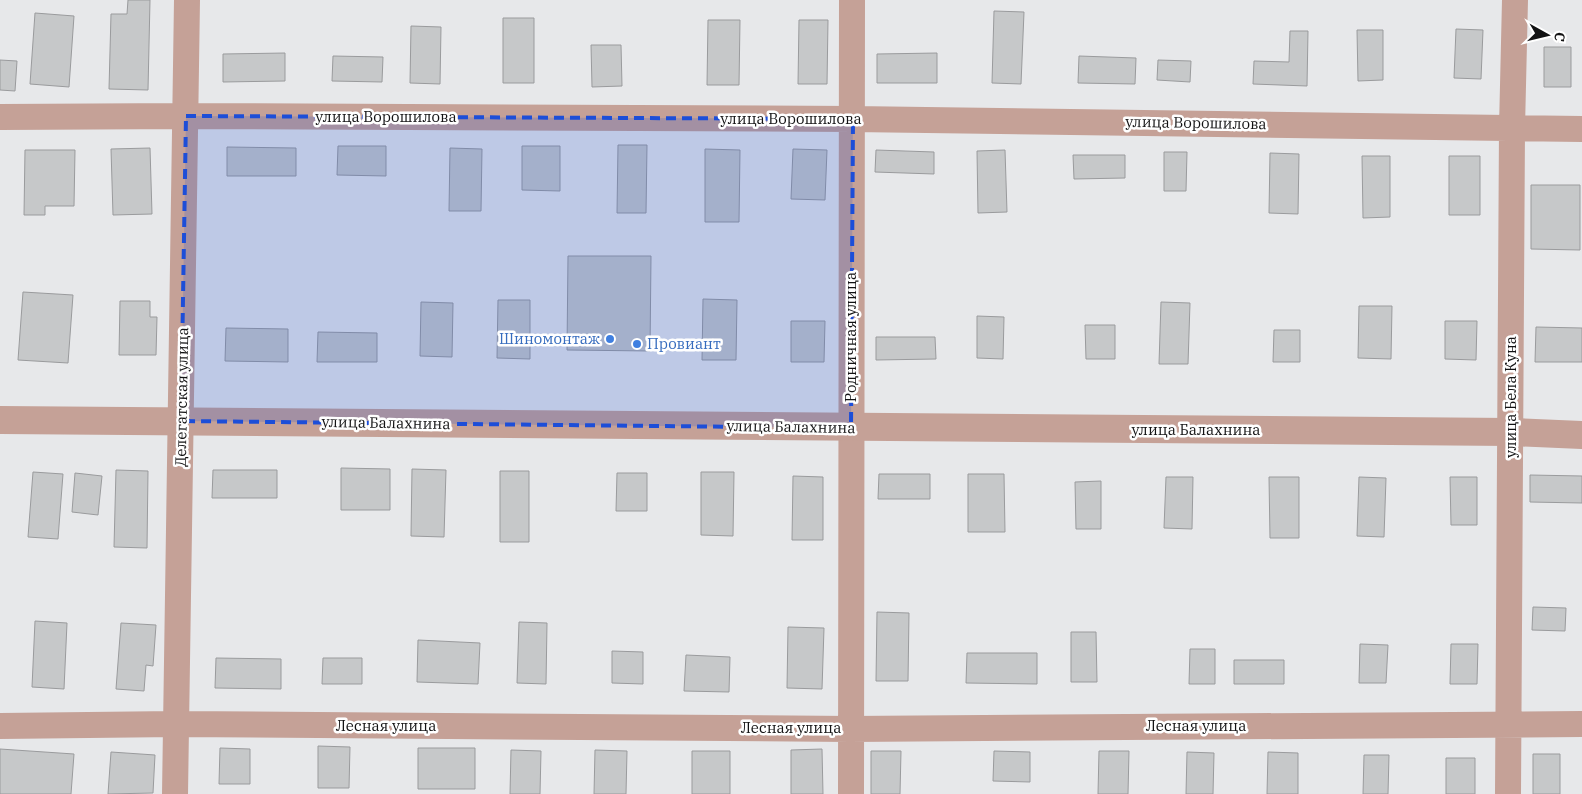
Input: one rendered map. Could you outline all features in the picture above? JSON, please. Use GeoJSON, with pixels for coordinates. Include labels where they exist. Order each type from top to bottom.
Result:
{"type":"FeatureCollection","features":[{"type":"Feature","properties":{"kind":"street","name":"Делегатская улица"},"geometry":{"type":"LineString","coordinates":[[175,794],[187,0]]}},
{"type":"Feature","properties":{"kind":"street","name":"Родничная улица"},"geometry":{"type":"LineString","coordinates":[[851,794],[852,0]]}},
{"type":"Feature","properties":{"kind":"street","name":"улица Бела Куна"},"geometry":{"type":"LineString","coordinates":[[1508,794],[1512,128],[1515,0]]}},
{"type":"Feature","properties":{"kind":"street","name":"улица Ворошилова"},"geometry":{"type":"LineString","coordinates":[[0,117],[853,119],[1582,129]]}},
{"type":"Feature","properties":{"kind":"street","name":"улица Балахнина"},"geometry":{"type":"LineString","coordinates":[[0,420],[1510,432],[1582,435]]}},
{"type":"Feature","properties":{"kind":"street","name":"Лесная улица"},"geometry":{"type":"LineString","coordinates":[[0,726],[176,724],[850,729],[1509,726],[1582,724]]}},
{"type":"Feature","properties":{"kind":"highlighted area"},"geometry":{"type":"Polygon","coordinates":[[[186,116],[853,119],[851,428],[181,421],[186,116]]]}},
{"type":"Feature","properties":{"kind":"building"},"geometry":{"type":"Polygon","coordinates":[[[128,0],[150,0],[148,90],[109,89],[111,14],[127,14],[128,0]]]}},
{"type":"Feature","properties":{"kind":"building"},"geometry":{"type":"Polygon","coordinates":[[[994,11],[1024,12],[1021,84],[992,83],[994,11]]]}},
{"type":"Feature","properties":{"kind":"building"},"geometry":{"type":"Polygon","coordinates":[[[35,13],[74,16],[69,87],[30,84],[35,13]]]}},
{"type":"Feature","properties":{"kind":"building"},"geometry":{"type":"Polygon","coordinates":[[[503,18],[534,18],[534,83],[503,83],[503,18]]]}},
{"type":"Feature","properties":{"kind":"building"},"geometry":{"type":"Polygon","coordinates":[[[708,20],[740,20],[739,85],[707,85],[708,20]]]}},
{"type":"Feature","properties":{"kind":"building"},"geometry":{"type":"Polygon","coordinates":[[[799,20],[828,20],[827,84],[798,84],[799,20]]]}},
{"type":"Feature","properties":{"kind":"building"},"geometry":{"type":"Polygon","coordinates":[[[411,26],[441,27],[440,84],[410,83],[411,26]]]}},
{"type":"Feature","properties":{"kind":"building"},"geometry":{"type":"Polygon","coordinates":[[[1456,29],[1483,30],[1481,79],[1454,78],[1456,29]]]}},
{"type":"Feature","properties":{"kind":"building"},"geometry":{"type":"Polygon","coordinates":[[[1357,30],[1383,30],[1383,80],[1358,81],[1357,30]]]}},
{"type":"Feature","properties":{"kind":"building"},"geometry":{"type":"Polygon","coordinates":[[[1290,31],[1308,31],[1307,86],[1253,84],[1254,61],[1289,62],[1290,31]]]}},
{"type":"Feature","properties":{"kind":"building"},"geometry":{"type":"Polygon","coordinates":[[[591,45],[621,45],[622,86],[592,87],[591,45]]]}},
{"type":"Feature","properties":{"kind":"building"},"geometry":{"type":"Polygon","coordinates":[[[1544,47],[1571,47],[1571,87],[1544,87],[1544,47]]]}},
{"type":"Feature","properties":{"kind":"building"},"geometry":{"type":"Polygon","coordinates":[[[285,53],[285,81],[223,82],[223,54],[285,53]]]}},
{"type":"Feature","properties":{"kind":"building"},"geometry":{"type":"Polygon","coordinates":[[[937,53],[937,83],[877,83],[877,54],[937,53]]]}},
{"type":"Feature","properties":{"kind":"building"},"geometry":{"type":"Polygon","coordinates":[[[333,56],[383,57],[382,82],[332,81],[333,56]]]}},
{"type":"Feature","properties":{"kind":"building"},"geometry":{"type":"Polygon","coordinates":[[[1079,56],[1136,58],[1135,84],[1078,83],[1079,56]]]}},
{"type":"Feature","properties":{"kind":"building"},"geometry":{"type":"Polygon","coordinates":[[[0,60],[17,61],[15,91],[0,90],[0,60]]]}},
{"type":"Feature","properties":{"kind":"building"},"geometry":{"type":"Polygon","coordinates":[[[1158,60],[1191,61],[1190,82],[1157,80],[1158,60]]]}},
{"type":"Feature","properties":{"kind":"building"},"geometry":{"type":"Polygon","coordinates":[[[618,145],[647,145],[646,213],[617,213],[618,145]]]}},
{"type":"Feature","properties":{"kind":"building"},"geometry":{"type":"Polygon","coordinates":[[[338,146],[386,146],[386,176],[337,175],[338,146]]]}},
{"type":"Feature","properties":{"kind":"building"},"geometry":{"type":"Polygon","coordinates":[[[522,146],[560,146],[560,191],[522,190],[522,146]]]}},
{"type":"Feature","properties":{"kind":"building"},"geometry":{"type":"Polygon","coordinates":[[[227,147],[296,148],[296,176],[227,176],[227,147]]]}},
{"type":"Feature","properties":{"kind":"building"},"geometry":{"type":"Polygon","coordinates":[[[150,148],[152,214],[113,215],[111,149],[150,148]]]}},
{"type":"Feature","properties":{"kind":"building"},"geometry":{"type":"Polygon","coordinates":[[[450,148],[482,149],[481,211],[449,211],[450,148]]]}},
{"type":"Feature","properties":{"kind":"building"},"geometry":{"type":"Polygon","coordinates":[[[705,149],[740,150],[739,222],[705,222],[705,149]]]}},
{"type":"Feature","properties":{"kind":"building"},"geometry":{"type":"Polygon","coordinates":[[[793,149],[827,150],[825,200],[791,199],[793,149]]]}},
{"type":"Feature","properties":{"kind":"building"},"geometry":{"type":"Polygon","coordinates":[[[25,150],[75,150],[74,206],[45,206],[45,215],[24,215],[25,150]]]}},
{"type":"Feature","properties":{"kind":"building"},"geometry":{"type":"Polygon","coordinates":[[[876,150],[934,152],[934,174],[875,172],[876,150]]]}},
{"type":"Feature","properties":{"kind":"building"},"geometry":{"type":"Polygon","coordinates":[[[1005,150],[1007,212],[978,213],[977,151],[1005,150]]]}},
{"type":"Feature","properties":{"kind":"building"},"geometry":{"type":"Polygon","coordinates":[[[1164,152],[1187,152],[1186,191],[1164,191],[1164,152]]]}},
{"type":"Feature","properties":{"kind":"building"},"geometry":{"type":"Polygon","coordinates":[[[1270,153],[1299,154],[1298,214],[1269,213],[1270,153]]]}},
{"type":"Feature","properties":{"kind":"building"},"geometry":{"type":"Polygon","coordinates":[[[1073,155],[1125,155],[1125,178],[1074,179],[1073,155]]]}},
{"type":"Feature","properties":{"kind":"building"},"geometry":{"type":"Polygon","coordinates":[[[1362,156],[1390,156],[1390,217],[1363,218],[1362,156]]]}},
{"type":"Feature","properties":{"kind":"building"},"geometry":{"type":"Polygon","coordinates":[[[1449,156],[1480,156],[1480,215],[1449,215],[1449,156]]]}},
{"type":"Feature","properties":{"kind":"building"},"geometry":{"type":"Polygon","coordinates":[[[1531,185],[1580,185],[1580,250],[1531,249],[1531,185]]]}},
{"type":"Feature","properties":{"kind":"building"},"geometry":{"type":"Polygon","coordinates":[[[568,256],[651,256],[650,351],[567,350],[568,256]]]}},
{"type":"Feature","properties":{"kind":"building"},"geometry":{"type":"Polygon","coordinates":[[[23,292],[73,295],[68,363],[18,360],[23,292]]]}},
{"type":"Feature","properties":{"kind":"building"},"geometry":{"type":"Polygon","coordinates":[[[703,299],[737,300],[736,360],[702,360],[703,299]]]}},
{"type":"Feature","properties":{"kind":"building"},"geometry":{"type":"Polygon","coordinates":[[[498,300],[530,300],[530,359],[497,358],[498,300]]]}},
{"type":"Feature","properties":{"kind":"building"},"geometry":{"type":"Polygon","coordinates":[[[120,301],[150,301],[150,317],[157,317],[156,355],[119,355],[120,301]]]}},
{"type":"Feature","properties":{"kind":"building"},"geometry":{"type":"Polygon","coordinates":[[[421,302],[453,303],[452,357],[420,356],[421,302]]]}},
{"type":"Feature","properties":{"kind":"building"},"geometry":{"type":"Polygon","coordinates":[[[1161,302],[1190,303],[1188,364],[1159,364],[1161,302]]]}},
{"type":"Feature","properties":{"kind":"building"},"geometry":{"type":"Polygon","coordinates":[[[1359,306],[1392,306],[1391,359],[1358,358],[1359,306]]]}},
{"type":"Feature","properties":{"kind":"building"},"geometry":{"type":"Polygon","coordinates":[[[977,316],[1004,317],[1003,359],[977,358],[977,316]]]}},
{"type":"Feature","properties":{"kind":"building"},"geometry":{"type":"Polygon","coordinates":[[[791,321],[825,321],[824,362],[791,362],[791,321]]]}},
{"type":"Feature","properties":{"kind":"building"},"geometry":{"type":"Polygon","coordinates":[[[1445,321],[1477,321],[1476,360],[1445,359],[1445,321]]]}},
{"type":"Feature","properties":{"kind":"building"},"geometry":{"type":"Polygon","coordinates":[[[1085,325],[1115,325],[1115,359],[1086,359],[1085,325]]]}},
{"type":"Feature","properties":{"kind":"building"},"geometry":{"type":"Polygon","coordinates":[[[1536,327],[1582,328],[1582,362],[1535,362],[1536,327]]]}},
{"type":"Feature","properties":{"kind":"building"},"geometry":{"type":"Polygon","coordinates":[[[226,328],[288,329],[288,362],[225,361],[226,328]]]}},
{"type":"Feature","properties":{"kind":"building"},"geometry":{"type":"Polygon","coordinates":[[[1274,330],[1300,330],[1300,362],[1273,362],[1274,330]]]}},
{"type":"Feature","properties":{"kind":"building"},"geometry":{"type":"Polygon","coordinates":[[[318,332],[377,333],[377,362],[317,362],[318,332]]]}},
{"type":"Feature","properties":{"kind":"building"},"geometry":{"type":"Polygon","coordinates":[[[876,337],[935,337],[936,359],[876,360],[876,337]]]}},
{"type":"Feature","properties":{"kind":"building"},"geometry":{"type":"Polygon","coordinates":[[[341,468],[390,469],[390,510],[341,510],[341,468]]]}},
{"type":"Feature","properties":{"kind":"building"},"geometry":{"type":"Polygon","coordinates":[[[412,469],[446,470],[444,537],[411,536],[412,469]]]}},
{"type":"Feature","properties":{"kind":"building"},"geometry":{"type":"Polygon","coordinates":[[[116,470],[148,471],[147,548],[114,547],[116,470]]]}},
{"type":"Feature","properties":{"kind":"building"},"geometry":{"type":"Polygon","coordinates":[[[213,470],[277,470],[277,498],[212,498],[213,470]]]}},
{"type":"Feature","properties":{"kind":"building"},"geometry":{"type":"Polygon","coordinates":[[[500,471],[529,471],[529,542],[500,542],[500,471]]]}},
{"type":"Feature","properties":{"kind":"building"},"geometry":{"type":"Polygon","coordinates":[[[33,472],[63,474],[58,539],[28,537],[33,472]]]}},
{"type":"Feature","properties":{"kind":"building"},"geometry":{"type":"Polygon","coordinates":[[[701,472],[734,472],[733,536],[701,535],[701,472]]]}},
{"type":"Feature","properties":{"kind":"building"},"geometry":{"type":"Polygon","coordinates":[[[75,473],[102,476],[98,515],[72,512],[75,473]]]}},
{"type":"Feature","properties":{"kind":"building"},"geometry":{"type":"Polygon","coordinates":[[[617,473],[647,473],[647,511],[616,511],[617,473]]]}},
{"type":"Feature","properties":{"kind":"building"},"geometry":{"type":"Polygon","coordinates":[[[879,474],[930,474],[930,499],[878,499],[879,474]]]}},
{"type":"Feature","properties":{"kind":"building"},"geometry":{"type":"Polygon","coordinates":[[[968,474],[1004,474],[1005,532],[968,532],[968,474]]]}},
{"type":"Feature","properties":{"kind":"building"},"geometry":{"type":"Polygon","coordinates":[[[1530,475],[1582,476],[1582,503],[1530,502],[1530,475]]]}},
{"type":"Feature","properties":{"kind":"building"},"geometry":{"type":"Polygon","coordinates":[[[793,476],[823,477],[823,540],[792,540],[793,476]]]}},
{"type":"Feature","properties":{"kind":"building"},"geometry":{"type":"Polygon","coordinates":[[[1166,477],[1193,477],[1192,529],[1164,528],[1166,477]]]}},
{"type":"Feature","properties":{"kind":"building"},"geometry":{"type":"Polygon","coordinates":[[[1269,477],[1299,477],[1299,538],[1270,538],[1269,477]]]}},
{"type":"Feature","properties":{"kind":"building"},"geometry":{"type":"Polygon","coordinates":[[[1359,477],[1386,478],[1384,537],[1357,536],[1359,477]]]}},
{"type":"Feature","properties":{"kind":"building"},"geometry":{"type":"Polygon","coordinates":[[[1450,477],[1477,477],[1477,525],[1451,525],[1450,477]]]}},
{"type":"Feature","properties":{"kind":"building"},"geometry":{"type":"Polygon","coordinates":[[[1101,481],[1101,529],[1076,529],[1075,482],[1101,481]]]}},
{"type":"Feature","properties":{"kind":"building"},"geometry":{"type":"Polygon","coordinates":[[[1533,607],[1566,608],[1565,631],[1532,630],[1533,607]]]}},
{"type":"Feature","properties":{"kind":"building"},"geometry":{"type":"Polygon","coordinates":[[[877,612],[909,613],[908,681],[876,681],[877,612]]]}},
{"type":"Feature","properties":{"kind":"building"},"geometry":{"type":"Polygon","coordinates":[[[35,621],[67,623],[64,689],[32,687],[35,621]]]}},
{"type":"Feature","properties":{"kind":"building"},"geometry":{"type":"Polygon","coordinates":[[[519,622],[547,623],[546,684],[517,683],[519,622]]]}},
{"type":"Feature","properties":{"kind":"building"},"geometry":{"type":"Polygon","coordinates":[[[121,623],[156,625],[153,666],[146,665],[144,691],[116,689],[121,623]]]}},
{"type":"Feature","properties":{"kind":"building"},"geometry":{"type":"Polygon","coordinates":[[[788,627],[824,628],[822,689],[787,688],[788,627]]]}},
{"type":"Feature","properties":{"kind":"building"},"geometry":{"type":"Polygon","coordinates":[[[1071,632],[1096,632],[1097,682],[1071,682],[1071,632]]]}},
{"type":"Feature","properties":{"kind":"building"},"geometry":{"type":"Polygon","coordinates":[[[418,640],[480,643],[478,684],[417,682],[418,640]]]}},
{"type":"Feature","properties":{"kind":"building"},"geometry":{"type":"Polygon","coordinates":[[[1360,644],[1388,645],[1386,683],[1359,683],[1360,644]]]}},
{"type":"Feature","properties":{"kind":"building"},"geometry":{"type":"Polygon","coordinates":[[[1451,644],[1478,644],[1477,684],[1450,684],[1451,644]]]}},
{"type":"Feature","properties":{"kind":"building"},"geometry":{"type":"Polygon","coordinates":[[[1190,649],[1215,649],[1215,684],[1189,684],[1190,649]]]}},
{"type":"Feature","properties":{"kind":"building"},"geometry":{"type":"Polygon","coordinates":[[[612,651],[643,652],[643,684],[612,683],[612,651]]]}},
{"type":"Feature","properties":{"kind":"building"},"geometry":{"type":"Polygon","coordinates":[[[967,653],[1037,653],[1037,684],[966,683],[967,653]]]}},
{"type":"Feature","properties":{"kind":"building"},"geometry":{"type":"Polygon","coordinates":[[[686,655],[730,657],[729,692],[684,691],[686,655]]]}},
{"type":"Feature","properties":{"kind":"building"},"geometry":{"type":"Polygon","coordinates":[[[216,658],[281,659],[281,689],[215,688],[216,658]]]}},
{"type":"Feature","properties":{"kind":"building"},"geometry":{"type":"Polygon","coordinates":[[[323,658],[362,658],[362,684],[322,684],[323,658]]]}},
{"type":"Feature","properties":{"kind":"building"},"geometry":{"type":"Polygon","coordinates":[[[1234,660],[1284,660],[1284,684],[1234,684],[1234,660]]]}},
{"type":"Feature","properties":{"kind":"building"},"geometry":{"type":"Polygon","coordinates":[[[318,746],[350,747],[349,788],[318,788],[318,746]]]}},
{"type":"Feature","properties":{"kind":"building"},"geometry":{"type":"Polygon","coordinates":[[[220,748],[250,749],[250,784],[219,784],[220,748]]]}},
{"type":"Feature","properties":{"kind":"building"},"geometry":{"type":"Polygon","coordinates":[[[418,748],[475,748],[475,789],[418,789],[418,748]]]}},
{"type":"Feature","properties":{"kind":"building"},"geometry":{"type":"Polygon","coordinates":[[[0,749],[74,754],[71,794],[0,794],[0,749]]]}},
{"type":"Feature","properties":{"kind":"building"},"geometry":{"type":"Polygon","coordinates":[[[822,749],[823,794],[791,794],[791,750],[822,749]]]}},
{"type":"Feature","properties":{"kind":"building"},"geometry":{"type":"Polygon","coordinates":[[[511,750],[541,751],[540,794],[510,794],[511,750]]]}},
{"type":"Feature","properties":{"kind":"building"},"geometry":{"type":"Polygon","coordinates":[[[595,750],[627,751],[626,794],[594,794],[595,750]]]}},
{"type":"Feature","properties":{"kind":"building"},"geometry":{"type":"Polygon","coordinates":[[[692,751],[730,751],[730,794],[692,794],[692,751]]]}},
{"type":"Feature","properties":{"kind":"building"},"geometry":{"type":"Polygon","coordinates":[[[871,751],[901,751],[900,794],[871,794],[871,751]]]}},
{"type":"Feature","properties":{"kind":"building"},"geometry":{"type":"Polygon","coordinates":[[[994,751],[1030,752],[1030,782],[993,781],[994,751]]]}},
{"type":"Feature","properties":{"kind":"building"},"geometry":{"type":"Polygon","coordinates":[[[1099,751],[1129,751],[1128,794],[1098,794],[1099,751]]]}},
{"type":"Feature","properties":{"kind":"building"},"geometry":{"type":"Polygon","coordinates":[[[111,752],[155,755],[153,793],[108,794],[111,752]]]}},
{"type":"Feature","properties":{"kind":"building"},"geometry":{"type":"Polygon","coordinates":[[[1187,752],[1214,753],[1213,794],[1186,794],[1187,752]]]}},
{"type":"Feature","properties":{"kind":"building"},"geometry":{"type":"Polygon","coordinates":[[[1268,752],[1298,753],[1298,794],[1267,794],[1268,752]]]}},
{"type":"Feature","properties":{"kind":"building"},"geometry":{"type":"Polygon","coordinates":[[[1533,754],[1560,754],[1560,794],[1533,794],[1533,754]]]}},
{"type":"Feature","properties":{"kind":"building"},"geometry":{"type":"Polygon","coordinates":[[[1364,755],[1389,755],[1388,794],[1363,794],[1364,755]]]}},
{"type":"Feature","properties":{"kind":"building"},"geometry":{"type":"Polygon","coordinates":[[[1446,758],[1475,758],[1475,794],[1446,794],[1446,758]]]}},
{"type":"Feature","properties":{"kind":"place","name":"Шиномонтаж"},"geometry":{"type":"Point","coordinates":[610,339]}},
{"type":"Feature","properties":{"kind":"place","name":"Провиант"},"geometry":{"type":"Point","coordinates":[637,344]}}]}
